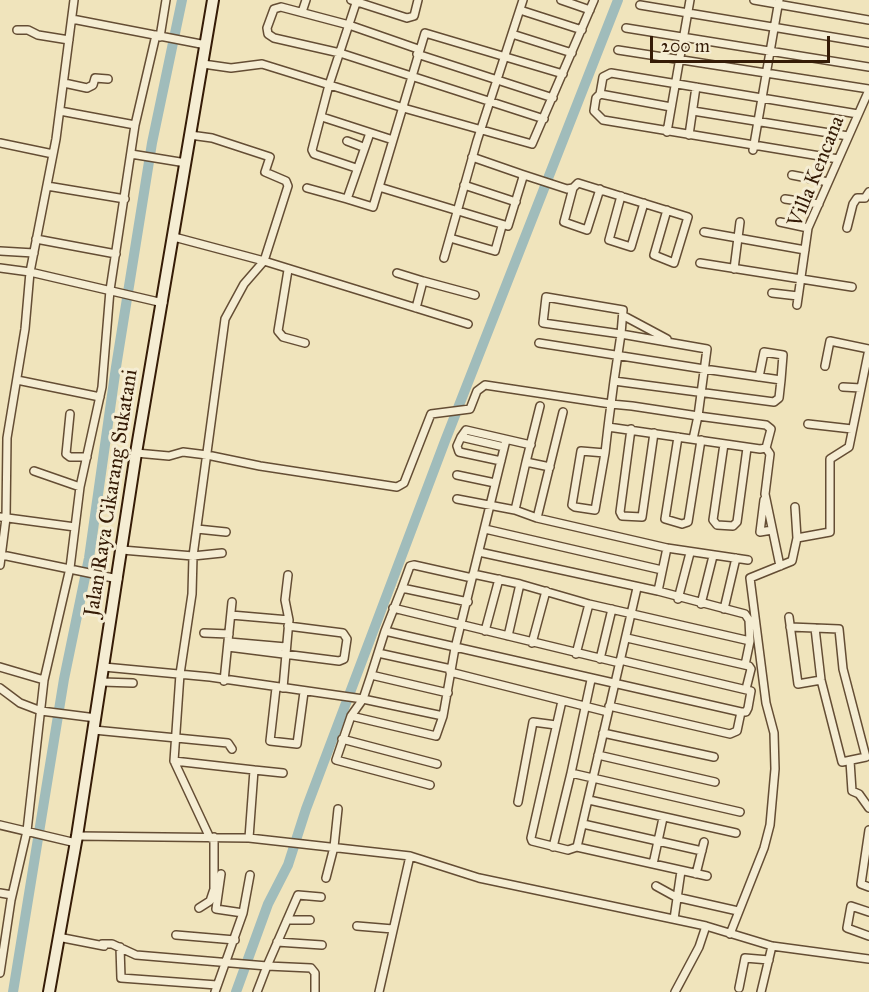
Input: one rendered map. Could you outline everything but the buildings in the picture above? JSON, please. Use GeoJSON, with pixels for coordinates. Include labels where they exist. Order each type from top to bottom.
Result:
{"type":"FeatureCollection","features":[{"type":"Feature","properties":{"kind":"main road","name":"Jalan Raya Cikarang Sukatani"},"geometry":{"type":"LineString","coordinates":[[49,992],[102,682],[136,453],[213,0]]}},
{"type":"Feature","properties":{"kind":"street"},"geometry":{"type":"LineString","coordinates":[[0,565],[7,445],[30,272],[60,111],[74,0]]}},
{"type":"Feature","properties":{"kind":"street"},"geometry":{"type":"LineString","coordinates":[[0,973],[12,895],[27,831],[44,680],[70,568],[80,487],[100,397],[114,291],[116,254],[133,154],[135,125],[159,36],[166,0]]}},
{"type":"Feature","properties":{"kind":"street"},"geometry":{"type":"LineString","coordinates":[[276,0],[267,28],[268,34],[340,53],[544,119]]}},
{"type":"Feature","properties":{"kind":"street"},"geometry":{"type":"LineString","coordinates":[[302,12],[306,0]]}},
{"type":"Feature","properties":{"kind":"street"},"geometry":{"type":"LineString","coordinates":[[356,168],[312,153],[329,85],[355,1],[407,18],[414,16],[418,0]]}},
{"type":"Feature","properties":{"kind":"street"},"geometry":{"type":"LineString","coordinates":[[444,258],[480,130],[523,0]]}},
{"type":"Feature","properties":{"kind":"street"},"geometry":{"type":"LineString","coordinates":[[561,0],[590,10]]}},
{"type":"Feature","properties":{"kind":"street"},"geometry":{"type":"LineString","coordinates":[[203,64],[231,68],[262,64],[400,107],[532,144],[594,0]]}},
{"type":"Feature","properties":{"kind":"street"},"geometry":{"type":"LineString","coordinates":[[667,132],[690,0]]}},
{"type":"Feature","properties":{"kind":"street"},"geometry":{"type":"LineString","coordinates":[[754,0],[779,2],[869,20]]}},
{"type":"Feature","properties":{"kind":"street"},"geometry":{"type":"LineString","coordinates":[[754,147],[779,2]]}},
{"type":"Feature","properties":{"kind":"street"},"geometry":{"type":"LineString","coordinates":[[639,5],[869,43]]}},
{"type":"Feature","properties":{"kind":"street"},"geometry":{"type":"LineString","coordinates":[[274,9],[280,7],[349,26],[553,98]]}},
{"type":"Feature","properties":{"kind":"street"},"geometry":{"type":"LineString","coordinates":[[520,10],[582,30]]}},
{"type":"Feature","properties":{"kind":"street"},"geometry":{"type":"LineString","coordinates":[[72,20],[206,45]]}},
{"type":"Feature","properties":{"kind":"street"},"geometry":{"type":"LineString","coordinates":[[626,28],[869,67]]}},
{"type":"Feature","properties":{"kind":"street"},"geometry":{"type":"LineString","coordinates":[[17,30],[28,30],[39,35],[69,40]]}},
{"type":"Feature","properties":{"kind":"street"},"geometry":{"type":"LineString","coordinates":[[307,188],[373,207],[393,140],[400,107],[417,51],[425,33],[563,74]]}},
{"type":"Feature","properties":{"kind":"street"},"geometry":{"type":"LineString","coordinates":[[512,34],[572,53]]}},
{"type":"Feature","properties":{"kind":"street"},"geometry":{"type":"LineString","coordinates":[[618,50],[869,90]]}},
{"type":"Feature","properties":{"kind":"street"},"geometry":{"type":"LineString","coordinates":[[838,159],[754,147],[599,119],[594,111],[596,98],[600,94],[603,77],[607,73],[858,114]]}},
{"type":"Feature","properties":{"kind":"street"},"geometry":{"type":"LineString","coordinates":[[64,83],[87,88],[93,85],[95,78],[108,79]]}},
{"type":"Feature","properties":{"kind":"street"},"geometry":{"type":"LineString","coordinates":[[689,135],[696,87]]}},
{"type":"Feature","properties":{"kind":"street","name":"Villa Kencana"},"geometry":{"type":"LineString","coordinates":[[797,305],[808,228],[869,90]]}},
{"type":"Feature","properties":{"kind":"street"},"geometry":{"type":"LineString","coordinates":[[600,94],[671,107]]}},
{"type":"Feature","properties":{"kind":"street"},"geometry":{"type":"LineString","coordinates":[[60,111],[135,125]]}},
{"type":"Feature","properties":{"kind":"street"},"geometry":{"type":"LineString","coordinates":[[693,111],[848,136]]}},
{"type":"Feature","properties":{"kind":"street"},"geometry":{"type":"LineString","coordinates":[[322,117],[393,140]]}},
{"type":"Feature","properties":{"kind":"street"},"geometry":{"type":"LineString","coordinates":[[347,200],[363,147],[370,133]]}},
{"type":"Feature","properties":{"kind":"street"},"geometry":{"type":"LineString","coordinates":[[190,135],[212,138],[270,157],[265,172],[288,184],[264,261],[244,284],[225,319],[193,556],[192,594],[180,674],[174,761],[212,837],[214,889],[210,901],[199,908]]}},
{"type":"Feature","properties":{"kind":"street"},"geometry":{"type":"LineString","coordinates":[[347,141],[363,147]]}},
{"type":"Feature","properties":{"kind":"street"},"geometry":{"type":"LineString","coordinates":[[0,143],[53,154]]}},
{"type":"Feature","properties":{"kind":"street"},"geometry":{"type":"LineString","coordinates":[[133,154],[186,163]]}},
{"type":"Feature","properties":{"kind":"street"},"geometry":{"type":"LineString","coordinates":[[472,157],[558,186],[573,188]]}},
{"type":"Feature","properties":{"kind":"street"},"geometry":{"type":"LineString","coordinates":[[379,187],[508,226],[516,202],[521,174]]}},
{"type":"Feature","properties":{"kind":"street"},"geometry":{"type":"LineString","coordinates":[[792,175],[828,182]]}},
{"type":"Feature","properties":{"kind":"street"},"geometry":{"type":"LineString","coordinates":[[600,189],[587,230],[564,222],[573,188],[578,183],[600,189],[688,216],[674,263],[654,255],[667,210]]}},
{"type":"Feature","properties":{"kind":"street"},"geometry":{"type":"LineString","coordinates":[[464,185],[516,202]]}},
{"type":"Feature","properties":{"kind":"street"},"geometry":{"type":"LineString","coordinates":[[47,186],[125,199]]}},
{"type":"Feature","properties":{"kind":"street"},"geometry":{"type":"LineString","coordinates":[[847,228],[853,204],[857,198],[865,198],[869,192]]}},
{"type":"Feature","properties":{"kind":"street"},"geometry":{"type":"LineString","coordinates":[[621,196],[609,240],[630,247],[644,203]]}},
{"type":"Feature","properties":{"kind":"street"},"geometry":{"type":"LineString","coordinates":[[784,199],[819,204]]}},
{"type":"Feature","properties":{"kind":"street"},"geometry":{"type":"LineString","coordinates":[[734,269],[740,222]]}},
{"type":"Feature","properties":{"kind":"street"},"geometry":{"type":"LineString","coordinates":[[780,222],[808,228]]}},
{"type":"Feature","properties":{"kind":"street"},"geometry":{"type":"LineString","coordinates":[[450,238],[495,250],[502,226]]}},
{"type":"Feature","properties":{"kind":"street"},"geometry":{"type":"LineString","coordinates":[[704,232],[805,250]]}},
{"type":"Feature","properties":{"kind":"street"},"geometry":{"type":"LineString","coordinates":[[174,237],[264,261],[468,324]]}},
{"type":"Feature","properties":{"kind":"street"},"geometry":{"type":"LineString","coordinates":[[36,239],[116,254]]}},
{"type":"Feature","properties":{"kind":"street"},"geometry":{"type":"LineString","coordinates":[[0,251],[33,253]]}},
{"type":"Feature","properties":{"kind":"street"},"geometry":{"type":"LineString","coordinates":[[700,263],[852,287]]}},
{"type":"Feature","properties":{"kind":"street"},"geometry":{"type":"LineString","coordinates":[[0,268],[30,272],[163,303]]}},
{"type":"Feature","properties":{"kind":"street"},"geometry":{"type":"LineString","coordinates":[[288,270],[278,331],[283,338],[305,343]]}},
{"type":"Feature","properties":{"kind":"street"},"geometry":{"type":"LineString","coordinates":[[398,273],[475,295]]}},
{"type":"Feature","properties":{"kind":"street"},"geometry":{"type":"LineString","coordinates":[[416,308],[423,280]]}},
{"type":"Feature","properties":{"kind":"street"},"geometry":{"type":"LineString","coordinates":[[772,293],[798,296]]}},
{"type":"Feature","properties":{"kind":"street"},"geometry":{"type":"LineString","coordinates":[[605,453],[581,451],[572,505],[575,507],[595,510],[605,453],[614,381],[621,334],[624,316],[622,309],[545,298],[543,323],[621,334],[705,348],[707,351],[688,522],[682,524],[665,519],[678,437]]}},
{"type":"Feature","properties":{"kind":"street"},"geometry":{"type":"LineString","coordinates":[[624,316],[673,343]]}},
{"type":"Feature","properties":{"kind":"street"},"geometry":{"type":"LineString","coordinates":[[798,538],[830,532],[830,459],[849,447],[869,349],[830,341],[825,366]]}},
{"type":"Feature","properties":{"kind":"street"},"geometry":{"type":"LineString","coordinates":[[539,343],[781,380]]}},
{"type":"Feature","properties":{"kind":"street"},"geometry":{"type":"LineString","coordinates":[[614,381],[774,402],[778,398],[783,354],[774,352],[762,354],[759,377]]}},
{"type":"Feature","properties":{"kind":"street"},"geometry":{"type":"LineString","coordinates":[[17,380],[100,397]]}},
{"type":"Feature","properties":{"kind":"street"},"geometry":{"type":"LineString","coordinates":[[136,453],[170,456],[183,452],[207,455],[398,488],[404,483],[431,414],[469,410],[477,391],[483,386],[766,425],[771,429],[766,448],[770,454],[760,532],[772,530]]}},
{"type":"Feature","properties":{"kind":"street"},"geometry":{"type":"LineString","coordinates":[[843,387],[861,388]]}},
{"type":"Feature","properties":{"kind":"street"},"geometry":{"type":"LineString","coordinates":[[515,510],[540,406]]}},
{"type":"Feature","properties":{"kind":"street"},"geometry":{"type":"LineString","coordinates":[[537,518],[563,412]]}},
{"type":"Feature","properties":{"kind":"street"},"geometry":{"type":"LineString","coordinates":[[70,414],[66,454],[70,458],[87,457]]}},
{"type":"Feature","properties":{"kind":"street"},"geometry":{"type":"LineString","coordinates":[[808,424],[852,429]]}},
{"type":"Feature","properties":{"kind":"street"},"geometry":{"type":"LineString","coordinates":[[608,427],[747,448],[766,448]]}},
{"type":"Feature","properties":{"kind":"street"},"geometry":{"type":"LineString","coordinates":[[631,429],[620,512],[622,516],[642,517],[654,433]]}},
{"type":"Feature","properties":{"kind":"street"},"geometry":{"type":"LineString","coordinates":[[501,461],[457,451],[461,437],[505,444],[531,445]]}},
{"type":"Feature","properties":{"kind":"street"},"geometry":{"type":"LineString","coordinates":[[351,716],[436,736],[443,716],[455,648],[505,444]]}},
{"type":"Feature","properties":{"kind":"street"},"geometry":{"type":"LineString","coordinates":[[724,444],[713,520],[717,525],[732,526],[736,522],[747,448]]}},
{"type":"Feature","properties":{"kind":"street"},"geometry":{"type":"LineString","coordinates":[[526,462],[550,467]]}},
{"type":"Feature","properties":{"kind":"street"},"geometry":{"type":"LineString","coordinates":[[34,471],[80,487]]}},
{"type":"Feature","properties":{"kind":"street"},"geometry":{"type":"LineString","coordinates":[[458,476],[495,483]]}},
{"type":"Feature","properties":{"kind":"street"},"geometry":{"type":"LineString","coordinates":[[765,494],[780,566]]}},
{"type":"Feature","properties":{"kind":"street"},"geometry":{"type":"LineString","coordinates":[[458,499],[515,510],[537,518],[690,553],[748,560]]}},
{"type":"Feature","properties":{"kind":"street"},"geometry":{"type":"LineString","coordinates":[[730,934],[761,857],[770,825],[775,769],[774,733],[766,703],[750,578],[793,560],[798,538],[795,507]]}},
{"type":"Feature","properties":{"kind":"street"},"geometry":{"type":"LineString","coordinates":[[3,517],[75,526]]}},
{"type":"Feature","properties":{"kind":"street"},"geometry":{"type":"LineString","coordinates":[[197,529],[226,532]]}},
{"type":"Feature","properties":{"kind":"street"},"geometry":{"type":"LineString","coordinates":[[485,529],[662,570]]}},
{"type":"Feature","properties":{"kind":"street"},"geometry":{"type":"LineString","coordinates":[[658,591],[667,548]]}},
{"type":"Feature","properties":{"kind":"street"},"geometry":{"type":"LineString","coordinates":[[122,550],[193,556],[222,553]]}},
{"type":"Feature","properties":{"kind":"street"},"geometry":{"type":"LineString","coordinates":[[479,552],[658,591],[678,599],[748,616],[750,641],[745,665]]}},
{"type":"Feature","properties":{"kind":"street"},"geometry":{"type":"LineString","coordinates":[[678,599],[690,553]]}},
{"type":"Feature","properties":{"kind":"street"},"geometry":{"type":"LineString","coordinates":[[2,555],[118,579]]}},
{"type":"Feature","properties":{"kind":"street"},"geometry":{"type":"LineString","coordinates":[[701,604],[713,556]]}},
{"type":"Feature","properties":{"kind":"street"},"geometry":{"type":"LineString","coordinates":[[724,609],[736,558]]}},
{"type":"Feature","properties":{"kind":"street"},"geometry":{"type":"LineString","coordinates":[[430,785],[341,763],[336,759],[351,716],[371,675],[384,631],[410,566],[499,579],[589,604],[750,641]]}},
{"type":"Feature","properties":{"kind":"street"},"geometry":{"type":"LineString","coordinates":[[288,575],[285,600],[288,623],[280,688],[270,741],[297,744],[304,692]]}},
{"type":"Feature","properties":{"kind":"street"},"geometry":{"type":"LineString","coordinates":[[485,631],[499,579]]}},
{"type":"Feature","properties":{"kind":"street"},"geometry":{"type":"LineString","coordinates":[[508,636],[520,584]]}},
{"type":"Feature","properties":{"kind":"street"},"geometry":{"type":"LineString","coordinates":[[402,588],[468,602]]}},
{"type":"Feature","properties":{"kind":"street"},"geometry":{"type":"LineString","coordinates":[[578,847],[603,733],[633,614],[637,588]]}},
{"type":"Feature","properties":{"kind":"street"},"geometry":{"type":"LineString","coordinates":[[532,643],[546,591]]}},
{"type":"Feature","properties":{"kind":"street"},"geometry":{"type":"LineString","coordinates":[[224,681],[232,602]]}},
{"type":"Feature","properties":{"kind":"street"},"geometry":{"type":"LineString","coordinates":[[576,654],[589,604]]}},
{"type":"Feature","properties":{"kind":"street"},"geometry":{"type":"LineString","coordinates":[[384,631],[591,680],[615,683],[741,712],[746,712],[748,708],[751,693],[746,689],[620,661],[576,654],[393,608]]}},
{"type":"Feature","properties":{"kind":"street"},"geometry":{"type":"LineString","coordinates":[[600,659],[612,609]]}},
{"type":"Feature","properties":{"kind":"street"},"geometry":{"type":"LineString","coordinates":[[204,633],[229,641],[339,661],[344,659],[347,644],[346,636],[341,632],[231,615]]}},
{"type":"Feature","properties":{"kind":"street"},"geometry":{"type":"LineString","coordinates":[[789,618],[798,684],[821,680]]}},
{"type":"Feature","properties":{"kind":"street"},"geometry":{"type":"LineString","coordinates":[[790,627],[815,628],[838,629],[843,669],[866,757],[842,762],[821,680],[815,628]]}},
{"type":"Feature","properties":{"kind":"street"},"geometry":{"type":"LineString","coordinates":[[627,638],[751,667],[746,689]]}},
{"type":"Feature","properties":{"kind":"street"},"geometry":{"type":"LineString","coordinates":[[378,653],[562,701],[730,734],[737,731],[741,712]]}},
{"type":"Feature","properties":{"kind":"street"},"geometry":{"type":"LineString","coordinates":[[0,667],[44,680]]}},
{"type":"Feature","properties":{"kind":"street"},"geometry":{"type":"LineString","coordinates":[[104,667],[180,674],[360,699],[443,716]]}},
{"type":"Feature","properties":{"kind":"street"},"geometry":{"type":"LineString","coordinates":[[371,675],[448,693]]}},
{"type":"Feature","properties":{"kind":"street"},"geometry":{"type":"LineString","coordinates":[[553,847],[591,680]]}},
{"type":"Feature","properties":{"kind":"street"},"geometry":{"type":"LineString","coordinates":[[102,682],[133,683]]}},
{"type":"Feature","properties":{"kind":"street"},"geometry":{"type":"LineString","coordinates":[[0,688],[20,703],[41,711],[96,718]]}},
{"type":"Feature","properties":{"kind":"street"},"geometry":{"type":"LineString","coordinates":[[562,701],[532,841],[568,850],[578,847],[707,876]]}},
{"type":"Feature","properties":{"kind":"street"},"geometry":{"type":"LineString","coordinates":[[518,802],[532,722],[556,725]]}},
{"type":"Feature","properties":{"kind":"street"},"geometry":{"type":"LineString","coordinates":[[94,730],[228,743],[232,749]]}},
{"type":"Feature","properties":{"kind":"street"},"geometry":{"type":"LineString","coordinates":[[603,733],[714,757]]}},
{"type":"Feature","properties":{"kind":"street"},"geometry":{"type":"LineString","coordinates":[[342,739],[437,764]]}},
{"type":"Feature","properties":{"kind":"street"},"geometry":{"type":"LineString","coordinates":[[598,755],[715,782]]}},
{"type":"Feature","properties":{"kind":"street"},"geometry":{"type":"LineString","coordinates":[[174,761],[283,773]]}},
{"type":"Feature","properties":{"kind":"street"},"geometry":{"type":"LineString","coordinates":[[850,761],[852,791],[859,794],[869,808]]}},
{"type":"Feature","properties":{"kind":"street"},"geometry":{"type":"LineString","coordinates":[[249,838],[254,770]]}},
{"type":"Feature","properties":{"kind":"street"},"geometry":{"type":"LineString","coordinates":[[571,773],[740,812]]}},
{"type":"Feature","properties":{"kind":"street"},"geometry":{"type":"LineString","coordinates":[[589,800],[736,833]]}},
{"type":"Feature","properties":{"kind":"street"},"geometry":{"type":"LineString","coordinates":[[326,878],[334,847],[338,809]]}},
{"type":"Feature","properties":{"kind":"street"},"geometry":{"type":"LineString","coordinates":[[653,864],[663,818]]}},
{"type":"Feature","properties":{"kind":"street"},"geometry":{"type":"LineString","coordinates":[[583,824],[702,851]]}},
{"type":"Feature","properties":{"kind":"street"},"geometry":{"type":"LineString","coordinates":[[0,825],[76,840],[249,838],[410,856],[479,878],[706,926],[772,946],[869,959]]}},
{"type":"Feature","properties":{"kind":"street"},"geometry":{"type":"LineString","coordinates":[[869,830],[867,862],[861,884],[869,886]]}},
{"type":"Feature","properties":{"kind":"street"},"geometry":{"type":"LineString","coordinates":[[696,874],[704,842]]}},
{"type":"Feature","properties":{"kind":"street"},"geometry":{"type":"LineString","coordinates":[[379,992],[410,856]]}},
{"type":"Feature","properties":{"kind":"street"},"geometry":{"type":"LineString","coordinates":[[674,919],[681,871]]}},
{"type":"Feature","properties":{"kind":"street"},"geometry":{"type":"LineString","coordinates":[[221,874],[216,909],[243,914]]}},
{"type":"Feature","properties":{"kind":"street"},"geometry":{"type":"LineString","coordinates":[[117,947],[121,978],[216,988],[243,914],[250,876]]}},
{"type":"Feature","properties":{"kind":"street"},"geometry":{"type":"LineString","coordinates":[[656,886],[676,897],[738,912]]}},
{"type":"Feature","properties":{"kind":"street"},"geometry":{"type":"LineString","coordinates":[[0,893],[12,895]]}},
{"type":"Feature","properties":{"kind":"street"},"geometry":{"type":"LineString","coordinates":[[257,992],[298,895],[321,897]]}},
{"type":"Feature","properties":{"kind":"street"},"geometry":{"type":"LineString","coordinates":[[869,912],[852,906],[848,928],[869,936]]}},
{"type":"Feature","properties":{"kind":"street"},"geometry":{"type":"LineString","coordinates":[[287,920],[310,920]]}},
{"type":"Feature","properties":{"kind":"street"},"geometry":{"type":"LineString","coordinates":[[357,926],[393,929]]}},
{"type":"Feature","properties":{"kind":"street"},"geometry":{"type":"LineString","coordinates":[[675,992],[699,947],[706,926]]}},
{"type":"Feature","properties":{"kind":"street"},"geometry":{"type":"LineString","coordinates":[[176,935],[234,939]]}},
{"type":"Feature","properties":{"kind":"street"},"geometry":{"type":"LineString","coordinates":[[58,937],[117,947],[136,955],[311,968],[315,973],[315,992]]}},
{"type":"Feature","properties":{"kind":"street"},"geometry":{"type":"LineString","coordinates":[[277,942],[322,945]]}},
{"type":"Feature","properties":{"kind":"street"},"geometry":{"type":"LineString","coordinates":[[761,992],[772,946]]}},
{"type":"Feature","properties":{"kind":"street"},"geometry":{"type":"LineString","coordinates":[[739,988],[745,958],[769,960]]}},
{"type":"Feature","properties":{"kind":"waterway"},"geometry":{"type":"LineString","coordinates":[[13,992],[64,679],[89,558],[116,367],[152,143],[182,0]]}},
{"type":"Feature","properties":{"kind":"waterway"},"geometry":{"type":"LineString","coordinates":[[236,992],[268,904],[288,865],[306,809],[445,441],[618,0]]}}]}
